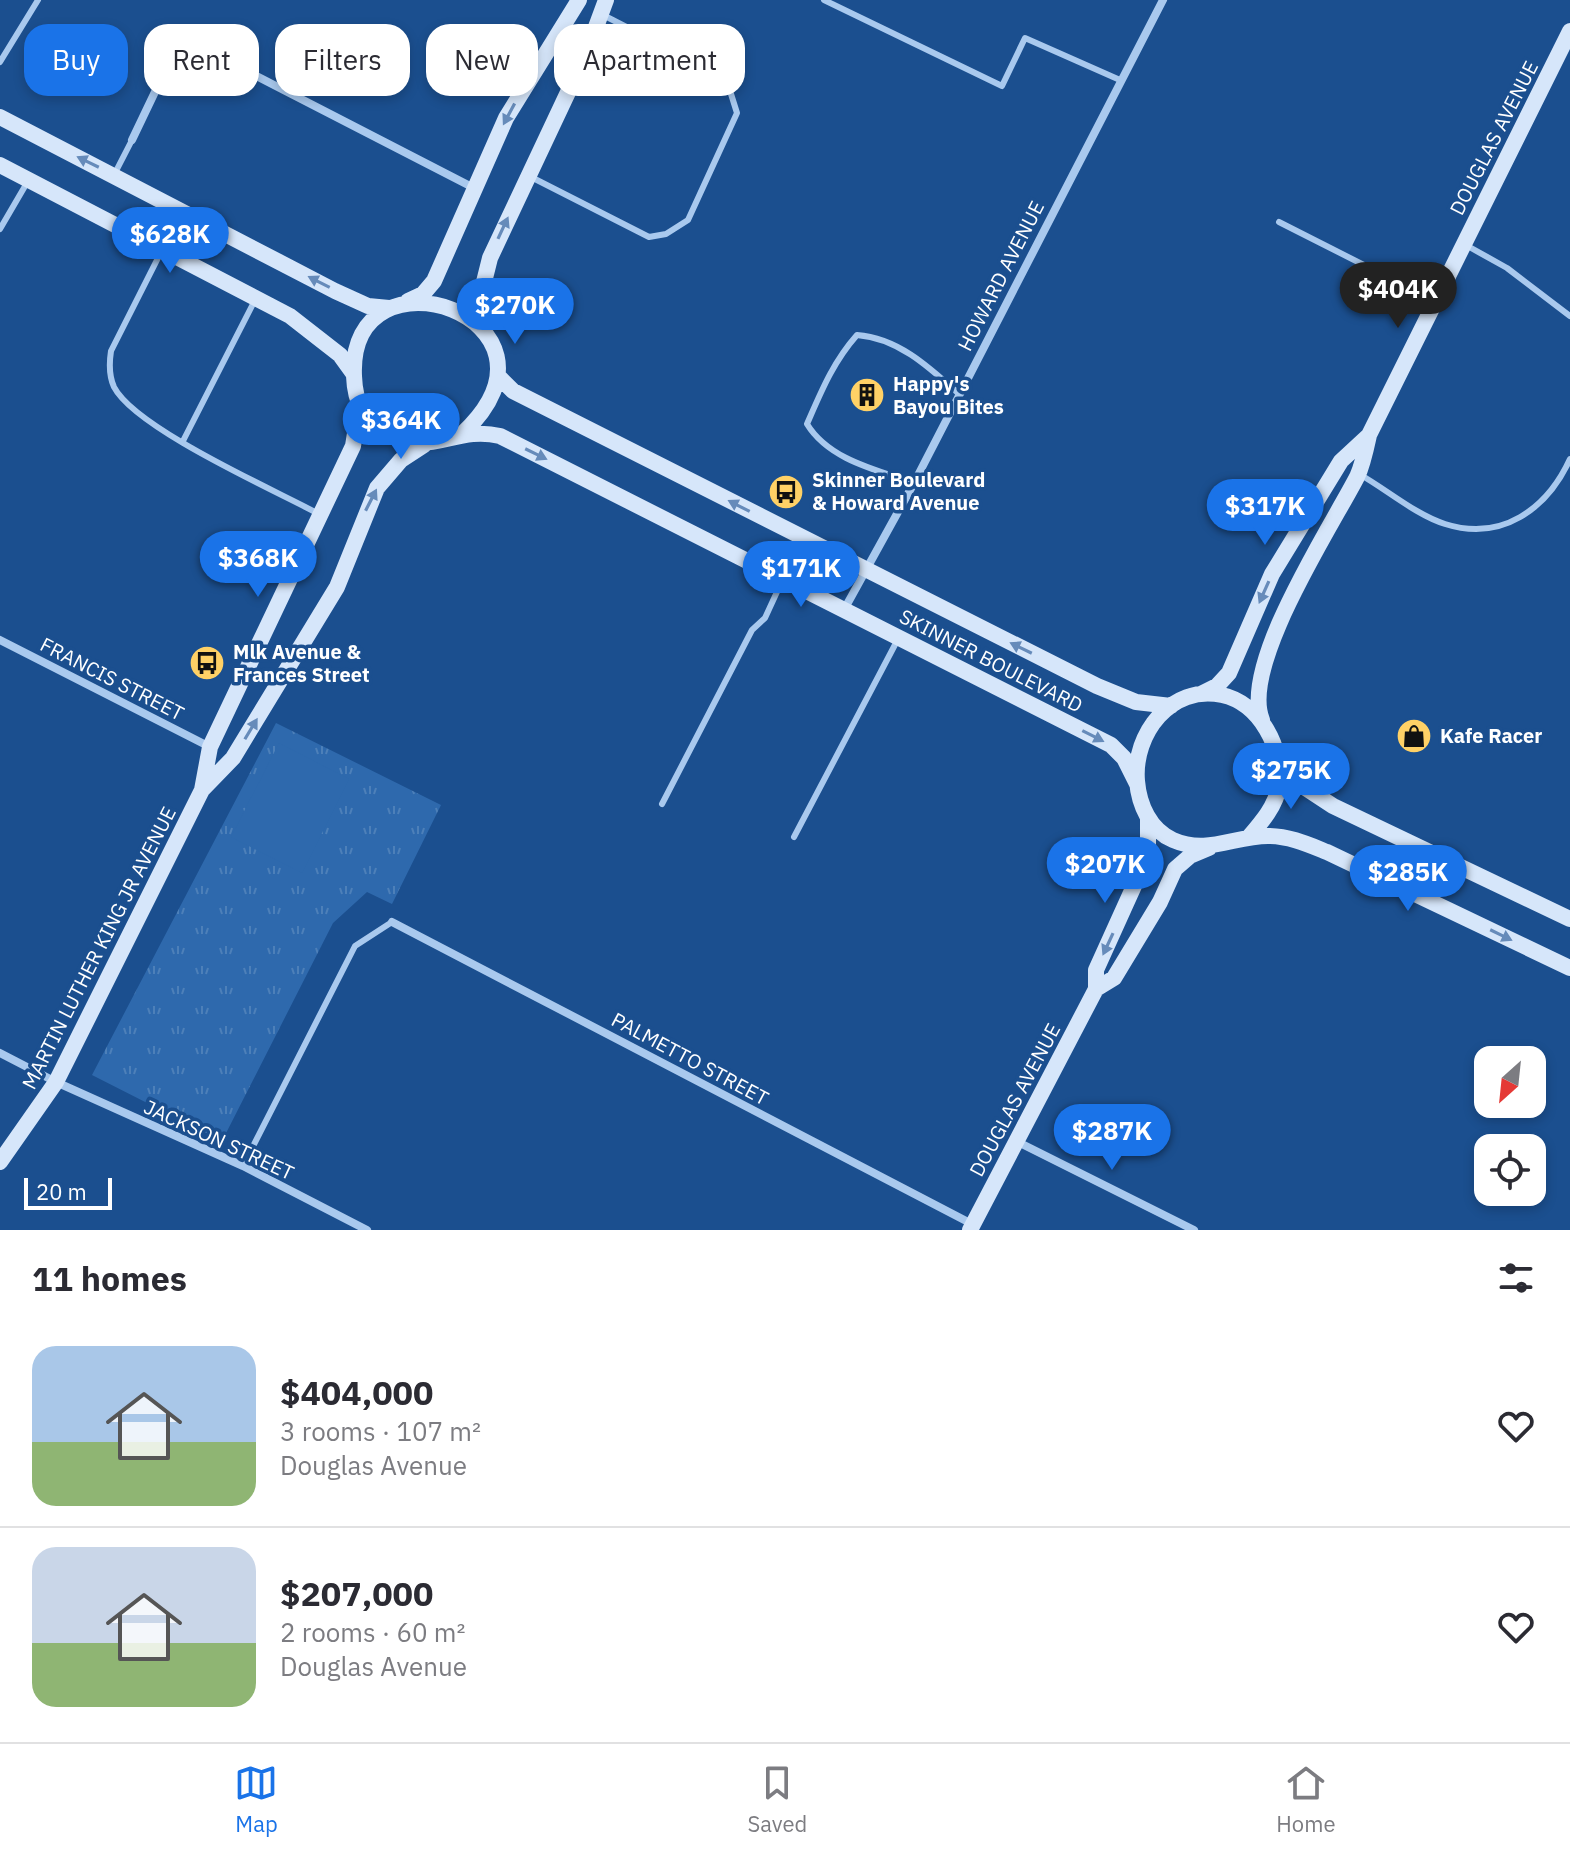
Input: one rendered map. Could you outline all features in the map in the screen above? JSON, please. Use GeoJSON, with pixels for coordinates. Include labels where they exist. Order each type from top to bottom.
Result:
{"type":"FeatureCollection","features":[{"type":"Feature","properties":{"kind":"main road"},"geometry":{"type":"LineString","coordinates":[[424,445],[389,435],[359,408],[353,373],[365,328],[375,316],[423,294],[434,281],[506,118],[579,0]]}},
{"type":"Feature","properties":{"kind":"main road"},"geometry":{"type":"LineString","coordinates":[[483,330],[483,278],[527,175],[586,54],[604,7]]}},
{"type":"Feature","properties":{"kind":"main road","name":"DOUGLAS AVENUE"},"geometry":{"type":"LineString","coordinates":[[1263,724],[1257,708],[1257,685],[1268,652],[1318,544],[1359,474],[1369,435],[1570,31]]}},
{"type":"Feature","properties":{"kind":"main road"},"geometry":{"type":"LineString","coordinates":[[0,117],[361,303],[442,305],[483,330],[494,346],[500,378],[486,409],[463,433]]}},
{"type":"Feature","properties":{"kind":"main road"},"geometry":{"type":"LineString","coordinates":[[0,165],[256,297],[319,335],[353,373]]}},
{"type":"Feature","properties":{"kind":"main road","name":"SKINNER BOULEVARD"},"geometry":{"type":"LineString","coordinates":[[500,378],[513,391],[1097,686],[1136,702],[1171,706]]}},
{"type":"Feature","properties":{"kind":"main road","name":"MARTIN LUTHER KING JR AVENUE"},"geometry":{"type":"LineString","coordinates":[[0,1162],[56,1082],[202,790],[210,747],[353,446],[359,408]]}},
{"type":"Feature","properties":{"kind":"main road","name":"SKINNER BOULEVARD"},"geometry":{"type":"LineString","coordinates":[[424,445],[479,431],[500,436],[1111,745],[1124,758],[1137,784],[1148,819]]}},
{"type":"Feature","properties":{"kind":"main road","name":"DOUGLAS AVENUE"},"geometry":{"type":"LineString","coordinates":[[1197,696],[1217,686],[1229,673],[1272,574],[1341,461],[1369,435]]}},
{"type":"Feature","properties":{"kind":"main road","name":"MARTIN LUTHER KING JR AVENUE"},"geometry":{"type":"LineString","coordinates":[[202,790],[233,758],[337,587],[377,488],[401,460],[424,445]]}},
{"type":"Feature","properties":{"kind":"main road","name":"SKINNER BOULEVARD"},"geometry":{"type":"LineString","coordinates":[[1137,784],[1140,745],[1159,714],[1171,706],[1197,696],[1225,696],[1249,709],[1263,724]]}},
{"type":"Feature","properties":{"kind":"main road"},"geometry":{"type":"LineString","coordinates":[[1248,838],[1272,805],[1279,786],[1278,764],[1263,724]]}},
{"type":"Feature","properties":{"kind":"main road"},"geometry":{"type":"LineString","coordinates":[[1278,764],[1292,779],[1333,806],[1570,919]]}},
{"type":"Feature","properties":{"kind":"main road"},"geometry":{"type":"LineString","coordinates":[[1148,819],[1171,840],[1210,848],[1248,838],[1288,837],[1327,852],[1570,968]]}},
{"type":"Feature","properties":{"kind":"main road","name":"DOUGLAS AVENUE"},"geometry":{"type":"LineString","coordinates":[[972,1227],[1096,989],[1096,970],[1148,855],[1148,819]]}},
{"type":"Feature","properties":{"kind":"main road","name":"DOUGLAS AVENUE"},"geometry":{"type":"LineString","coordinates":[[1096,989],[1114,978],[1160,902],[1175,869],[1190,856],[1210,848]]}},
{"type":"Feature","properties":{"kind":"street","name":"HOWARD AVENUE"},"geometry":{"type":"LineString","coordinates":[[845,608],[914,483],[1163,0]]}},
{"type":"Feature","properties":{"kind":"street"},"geometry":{"type":"LineString","coordinates":[[132,140],[175,50],[200,47],[475,188]]}},
{"type":"Feature","properties":{"kind":"street","name":"FRANCIS STREET"},"geometry":{"type":"LineString","coordinates":[[0,640],[210,747]]}},
{"type":"Feature","properties":{"kind":"street","name":"PALMETTO STREET"},"geometry":{"type":"LineString","coordinates":[[392,922],[972,1227]]}},
{"type":"Feature","properties":{"kind":"street","name":"JACKSON STREET"},"geometry":{"type":"LineString","coordinates":[[0,1053],[56,1082],[243,1166],[367,1230]]}},
{"type":"Feature","properties":{"kind":"street"},"geometry":{"type":"LineString","coordinates":[[1016,1141],[1194,1230]]}},
{"type":"Feature","properties":{"kind":"lane"},"geometry":{"type":"LineString","coordinates":[[0,62],[38,0]]}},
{"type":"Feature","properties":{"kind":"lane"},"geometry":{"type":"LineString","coordinates":[[824,0],[1002,86],[1025,38],[1120,80]]}},
{"type":"Feature","properties":{"kind":"lane"},"geometry":{"type":"LineString","coordinates":[[527,175],[649,237],[666,234],[688,220],[737,113],[726,78],[604,7]]}},
{"type":"Feature","properties":{"kind":"lane"},"geometry":{"type":"LineString","coordinates":[[114,175],[132,140]]}},
{"type":"Feature","properties":{"kind":"lane"},"geometry":{"type":"LineString","coordinates":[[0,229],[28,181]]}},
{"type":"Feature","properties":{"kind":"lane"},"geometry":{"type":"LineString","coordinates":[[1279,222],[1435,301]]}},
{"type":"Feature","properties":{"kind":"lane"},"geometry":{"type":"LineString","coordinates":[[1463,243],[1507,268],[1570,316]]}},
{"type":"Feature","properties":{"kind":"lane"},"geometry":{"type":"LineString","coordinates":[[162,248],[111,351],[109,368],[115,389],[151,424],[320,515]]}},
{"type":"Feature","properties":{"kind":"lane"},"geometry":{"type":"LineString","coordinates":[[183,441],[256,297]]}},
{"type":"Feature","properties":{"kind":"lane"},"geometry":{"type":"LineString","coordinates":[[914,483],[829,450],[816,438],[807,424],[823,387],[842,352],[857,335],[875,337],[908,352],[959,394]]}},
{"type":"Feature","properties":{"kind":"lane"},"geometry":{"type":"LineString","coordinates":[[1359,474],[1443,524],[1472,529],[1522,519],[1546,498],[1570,459]]}},
{"type":"Feature","properties":{"kind":"lane"},"geometry":{"type":"LineString","coordinates":[[662,804],[752,630],[765,618],[783,578]]}},
{"type":"Feature","properties":{"kind":"lane"},"geometry":{"type":"LineString","coordinates":[[794,837],[899,636]]}},
{"type":"Feature","properties":{"kind":"lane"},"geometry":{"type":"LineString","coordinates":[[243,1166],[355,946],[392,922]]}},
{"type":"Feature","properties":{"kind":"green space"},"geometry":{"type":"Polygon","coordinates":[[[276,723],[441,805],[392,904],[367,892],[333,923],[222,1141],[92,1075],[276,723]]]}},
{"type":"Feature","properties":{"kind":"green space"},"geometry":{"type":"Polygon","coordinates":[[[279,743],[349,779],[302,873],[231,837],[279,743]]]}},
{"type":"Feature","properties":{"kind":"place","name":"Happy's Bayou Bites"},"geometry":{"type":"Point","coordinates":[867,395]}},
{"type":"Feature","properties":{"kind":"place","name":"Skinner Boulevard & Howard Avenue"},"geometry":{"type":"Point","coordinates":[786,492]}},
{"type":"Feature","properties":{"kind":"place","name":"Mlk Avenue & Frances Street"},"geometry":{"type":"Point","coordinates":[207,663]}},
{"type":"Feature","properties":{"kind":"place","name":"Kafe Racer"},"geometry":{"type":"Point","coordinates":[1414,736]}}]}
